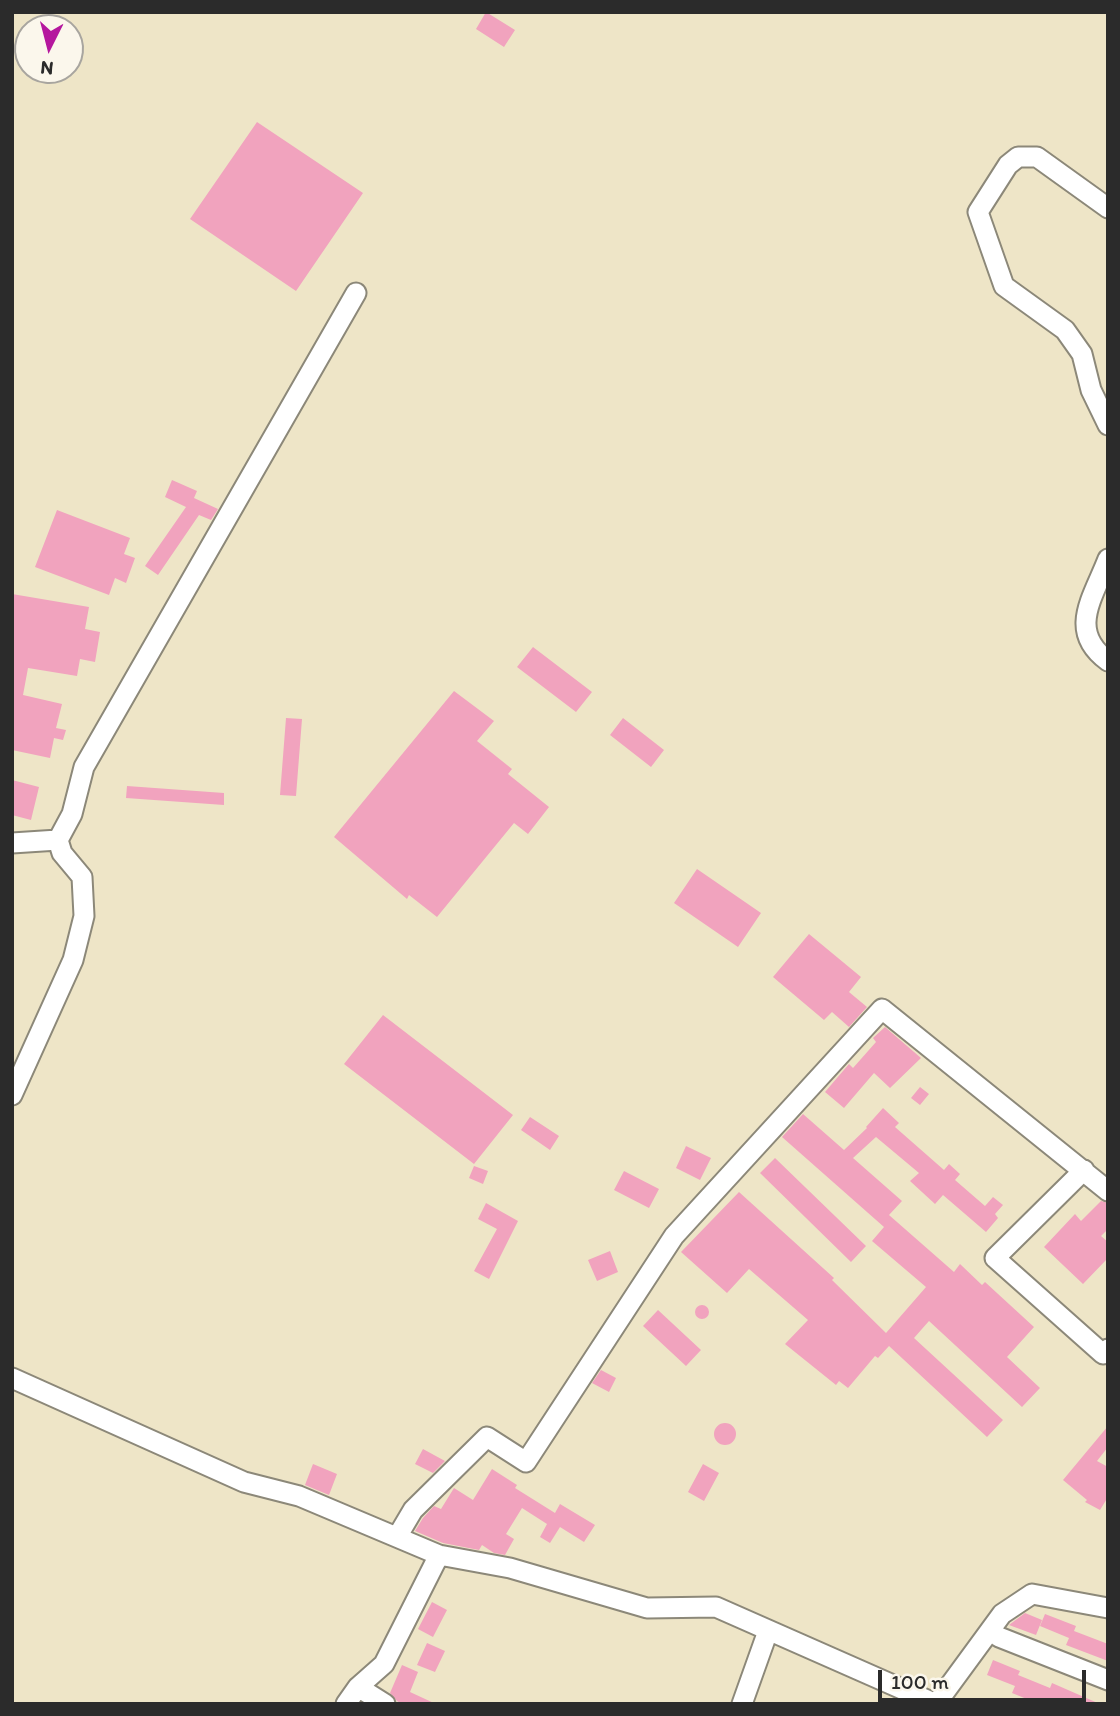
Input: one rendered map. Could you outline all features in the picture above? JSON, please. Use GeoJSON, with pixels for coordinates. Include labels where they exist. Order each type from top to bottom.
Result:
{"type":"FeatureCollection","features":[{"type":"Feature","properties":{"kind":"street"},"geometry":{"type":"LineString","coordinates":[[1108,208],[1037,158],[1018,157],[1008,165],[978,212],[1004,286],[1065,330],[1082,354],[1091,390],[1108,425]]}},
{"type":"Feature","properties":{"kind":"street"},"geometry":{"type":"LineString","coordinates":[[12,1095],[73,960],[84,916],[82,877],[62,853],[58,840],[72,814],[84,767],[356,293]]}},
{"type":"Feature","properties":{"kind":"street"},"geometry":{"type":"LineString","coordinates":[[1108,559],[1084,623],[1092,649],[1108,661]]}},
{"type":"Feature","properties":{"kind":"street"},"geometry":{"type":"LineString","coordinates":[[12,842],[58,840]]}},
{"type":"Feature","properties":{"kind":"street"},"geometry":{"type":"LineString","coordinates":[[397,1537],[413,1510],[487,1437],[526,1462],[674,1236],[883,1009],[1108,1191]]}},
{"type":"Feature","properties":{"kind":"street"},"geometry":{"type":"LineString","coordinates":[[1084,1170],[995,1258],[1103,1354],[1108,1349]]}},
{"type":"Feature","properties":{"kind":"street"},"geometry":{"type":"LineString","coordinates":[[12,1378],[244,1482],[299,1496],[439,1555],[510,1568],[647,1608],[716,1607],[936,1704],[1002,1614],[1032,1594],[1108,1608]]}},
{"type":"Feature","properties":{"kind":"street"},"geometry":{"type":"LineString","coordinates":[[346,1704],[358,1687],[384,1664],[439,1555]]}},
{"type":"Feature","properties":{"kind":"street"},"geometry":{"type":"LineString","coordinates":[[742,1704],[768,1632]]}},
{"type":"Feature","properties":{"kind":"street"},"geometry":{"type":"LineString","coordinates":[[999,1637],[1108,1680]]}},
{"type":"Feature","properties":{"kind":"street"},"geometry":{"type":"LineString","coordinates":[[358,1687],[385,1704]]}},
{"type":"Feature","properties":{"kind":"building"},"geometry":{"type":"Polygon","coordinates":[[[486,12],[515,30],[504,47],[476,29],[486,12]]]}},
{"type":"Feature","properties":{"kind":"building"},"geometry":{"type":"Polygon","coordinates":[[[257,122],[363,193],[296,291],[190,219],[257,122]]]}},
{"type":"Feature","properties":{"kind":"building"},"geometry":{"type":"Polygon","coordinates":[[[172,480],[197,491],[194,498],[218,509],[211,520],[199,515],[158,575],[145,566],[186,507],[165,497],[172,480]]]}},
{"type":"Feature","properties":{"kind":"building"},"geometry":{"type":"Polygon","coordinates":[[[57,510],[130,538],[124,554],[135,558],[126,583],[115,578],[109,595],[35,567],[57,510]]]}},
{"type":"Feature","properties":{"kind":"building"},"geometry":{"type":"Polygon","coordinates":[[[12,594],[89,607],[85,629],[100,632],[95,662],[80,659],[77,676],[28,668],[23,695],[62,704],[56,728],[66,730],[63,740],[54,738],[50,758],[12,750],[12,594]]]}},
{"type":"Feature","properties":{"kind":"building"},"geometry":{"type":"Polygon","coordinates":[[[533,647],[592,692],[576,712],[517,667],[533,647]]]}},
{"type":"Feature","properties":{"kind":"building"},"geometry":{"type":"Polygon","coordinates":[[[454,691],[494,721],[477,741],[512,769],[508,774],[549,807],[528,834],[514,823],[437,917],[409,895],[407,899],[334,837],[454,691]]]}},
{"type":"Feature","properties":{"kind":"building"},"geometry":{"type":"Polygon","coordinates":[[[286,718],[302,719],[296,796],[280,795],[286,718]]]}},
{"type":"Feature","properties":{"kind":"building"},"geometry":{"type":"Polygon","coordinates":[[[623,718],[664,750],[651,767],[610,735],[623,718]]]}},
{"type":"Feature","properties":{"kind":"building"},"geometry":{"type":"Polygon","coordinates":[[[12,780],[39,787],[31,820],[12,815],[12,780]]]}},
{"type":"Feature","properties":{"kind":"building"},"geometry":{"type":"Polygon","coordinates":[[[127,786],[224,793],[224,805],[126,798],[127,786]]]}},
{"type":"Feature","properties":{"kind":"building"},"geometry":{"type":"Polygon","coordinates":[[[697,869],[761,913],[738,947],[674,903],[697,869]]]}},
{"type":"Feature","properties":{"kind":"building"},"geometry":{"type":"Polygon","coordinates":[[[809,934],[861,977],[849,992],[867,1007],[849,1027],[832,1012],[824,1020],[773,977],[809,934]]]}},
{"type":"Feature","properties":{"kind":"building"},"geometry":{"type":"Polygon","coordinates":[[[383,1015],[513,1115],[474,1164],[344,1064],[383,1015]]]}},
{"type":"Feature","properties":{"kind":"building"},"geometry":{"type":"Polygon","coordinates":[[[885,1027],[921,1058],[890,1088],[874,1073],[844,1108],[825,1092],[849,1064],[853,1068],[876,1042],[873,1038],[885,1027]]]}},
{"type":"Feature","properties":{"kind":"building"},"geometry":{"type":"Polygon","coordinates":[[[920,1087],[929,1094],[920,1105],[911,1098],[920,1087]]]}},
{"type":"Feature","properties":{"kind":"building"},"geometry":{"type":"Polygon","coordinates":[[[883,1108],[899,1123],[895,1127],[944,1170],[949,1164],[960,1174],[955,1180],[985,1206],[993,1197],[1003,1205],[995,1214],[998,1218],[986,1232],[943,1195],[935,1204],[910,1181],[919,1173],[876,1137],[853,1158],[902,1201],[889,1215],[954,1272],[960,1264],[982,1285],[985,1282],[1034,1327],[1007,1357],[1040,1388],[1022,1407],[929,1321],[914,1338],[1003,1420],[987,1437],[889,1346],[878,1358],[875,1356],[848,1388],[839,1381],[836,1385],[785,1344],[808,1320],[749,1269],[727,1293],[681,1252],[739,1192],[834,1278],[832,1280],[886,1333],[926,1287],[872,1241],[884,1227],[782,1137],[803,1114],[844,1150],[883,1108]]]}},
{"type":"Feature","properties":{"kind":"building"},"geometry":{"type":"Polygon","coordinates":[[[530,1117],[559,1136],[550,1150],[521,1130],[530,1117]]]}},
{"type":"Feature","properties":{"kind":"building"},"geometry":{"type":"Polygon","coordinates":[[[686,1146],[711,1158],[700,1180],[676,1168],[686,1146]]]}},
{"type":"Feature","properties":{"kind":"building"},"geometry":{"type":"Polygon","coordinates":[[[775,1158],[866,1246],[851,1262],[760,1173],[775,1158]]]}},
{"type":"Feature","properties":{"kind":"building"},"geometry":{"type":"Polygon","coordinates":[[[474,1166],[488,1171],[483,1184],[469,1178],[474,1166]]]}},
{"type":"Feature","properties":{"kind":"building"},"geometry":{"type":"Polygon","coordinates":[[[624,1171],[659,1189],[649,1208],[614,1190],[624,1171]]]}},
{"type":"Feature","properties":{"kind":"building"},"geometry":{"type":"Polygon","coordinates":[[[1101,1201],[1108,1203],[1108,1229],[1101,1236],[1108,1242],[1108,1258],[1083,1284],[1044,1247],[1075,1214],[1081,1221],[1101,1201]]]}},
{"type":"Feature","properties":{"kind":"building"},"geometry":{"type":"Polygon","coordinates":[[[486,1203],[518,1221],[489,1279],[474,1271],[497,1229],[478,1219],[486,1203]]]}},
{"type":"Feature","properties":{"kind":"building"},"geometry":{"type":"Polygon","coordinates":[[[610,1251],[618,1272],[597,1281],[588,1260],[610,1251]]]}},
{"type":"Feature","properties":{"kind":"building"},"geometry":{"type":"Polygon","coordinates":[[[699,1305],[705,1305],[709,1312],[705,1319],[699,1319],[695,1315],[695,1309],[699,1305]]]}},
{"type":"Feature","properties":{"kind":"building"},"geometry":{"type":"Polygon","coordinates":[[[658,1310],[701,1350],[686,1366],[643,1326],[658,1310]]]}},
{"type":"Feature","properties":{"kind":"building"},"geometry":{"type":"Polygon","coordinates":[[[601,1370],[616,1378],[609,1392],[592,1383],[601,1370]]]}},
{"type":"Feature","properties":{"kind":"building"},"geometry":{"type":"Polygon","coordinates":[[[725,1423],[733,1426],[736,1434],[733,1442],[725,1445],[717,1442],[714,1434],[717,1426],[725,1423]]]}},
{"type":"Feature","properties":{"kind":"building"},"geometry":{"type":"Polygon","coordinates":[[[1108,1426],[1108,1447],[1097,1461],[1108,1467],[1108,1497],[1100,1510],[1085,1502],[1087,1500],[1063,1480],[1108,1426]]]}},
{"type":"Feature","properties":{"kind":"building"},"geometry":{"type":"Polygon","coordinates":[[[423,1449],[445,1461],[433,1473],[415,1464],[423,1449]]]}},
{"type":"Feature","properties":{"kind":"building"},"geometry":{"type":"Polygon","coordinates":[[[313,1464],[337,1474],[329,1495],[305,1485],[313,1464]]]}},
{"type":"Feature","properties":{"kind":"building"},"geometry":{"type":"Polygon","coordinates":[[[703,1464],[719,1473],[704,1501],[688,1492],[703,1464]]]}},
{"type":"Feature","properties":{"kind":"building"},"geometry":{"type":"Polygon","coordinates":[[[492,1469],[517,1485],[515,1488],[555,1513],[560,1504],[595,1525],[584,1542],[560,1527],[550,1543],[540,1537],[547,1524],[522,1508],[506,1534],[514,1539],[505,1555],[494,1553],[482,1545],[479,1550],[443,1543],[415,1531],[434,1506],[441,1509],[454,1488],[473,1500],[492,1469]]]}},
{"type":"Feature","properties":{"kind":"building"},"geometry":{"type":"Polygon","coordinates":[[[432,1602],[447,1610],[433,1637],[418,1629],[432,1602]]]}},
{"type":"Feature","properties":{"kind":"building"},"geometry":{"type":"Polygon","coordinates":[[[1025,1613],[1042,1620],[1036,1635],[1009,1625],[1025,1613]]]}},
{"type":"Feature","properties":{"kind":"building"},"geometry":{"type":"Polygon","coordinates":[[[1045,1614],[1076,1626],[1074,1631],[1108,1644],[1108,1661],[1066,1645],[1069,1638],[1040,1626],[1045,1614]]]}},
{"type":"Feature","properties":{"kind":"building"},"geometry":{"type":"Polygon","coordinates":[[[427,1643],[445,1651],[435,1672],[417,1665],[427,1643]]]}},
{"type":"Feature","properties":{"kind":"building"},"geometry":{"type":"Polygon","coordinates":[[[993,1660],[1020,1671],[1018,1675],[1050,1688],[1052,1683],[1100,1704],[1055,1704],[1044,1699],[1039,1704],[1012,1693],[1015,1686],[987,1675],[993,1660]]]}},
{"type":"Feature","properties":{"kind":"building"},"geometry":{"type":"Polygon","coordinates":[[[402,1665],[418,1672],[410,1692],[436,1704],[402,1704],[390,1693],[402,1665]]]}}]}
